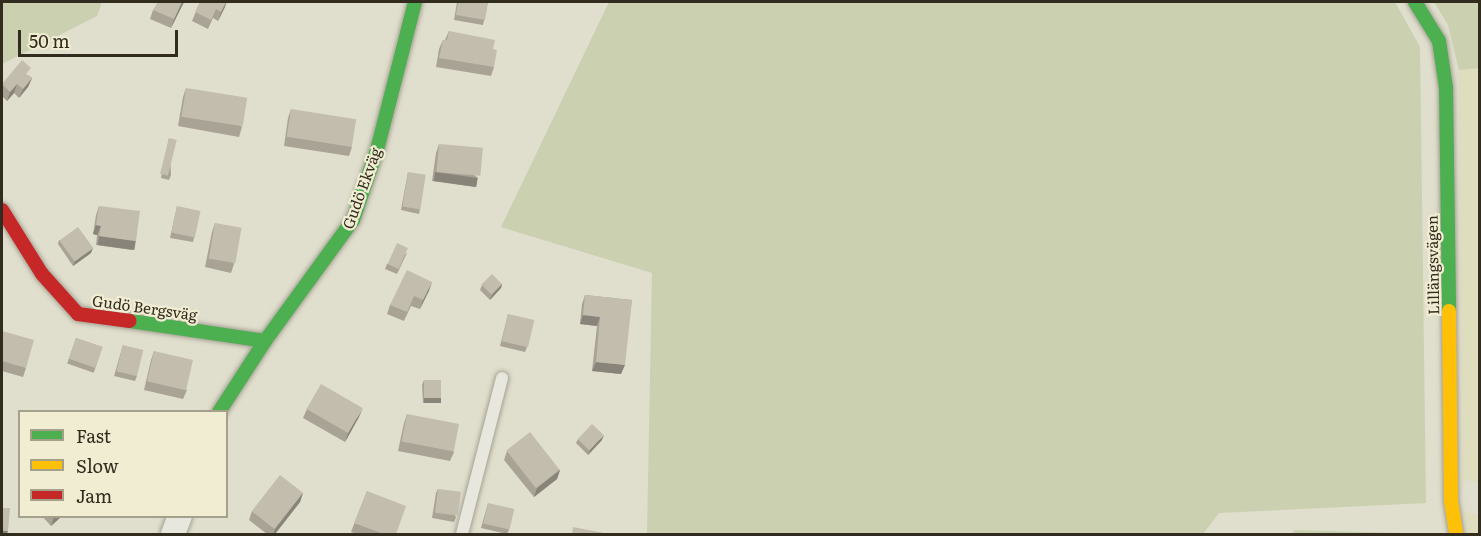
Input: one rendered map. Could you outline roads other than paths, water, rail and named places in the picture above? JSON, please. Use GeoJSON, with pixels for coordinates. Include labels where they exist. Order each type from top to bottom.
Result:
{"type":"FeatureCollection","features":[{"type":"Feature","properties":{"kind":"street","name":"Gudö Ekväg"},"geometry":{"type":"LineString","coordinates":[[220,410],[265,340],[353,220],[377,150],[414,2]]}},
{"type":"Feature","properties":{"kind":"street","name":"Lillängsvägen"},"geometry":{"type":"LineString","coordinates":[[1415,2],[1439,41],[1446,88],[1451,501],[1456,534]]}},
{"type":"Feature","properties":{"kind":"street","name":"Gudö Bergsväg"},"geometry":{"type":"LineString","coordinates":[[2,210],[42,274],[78,314],[265,340]]}},
{"type":"Feature","properties":{"kind":"street"},"geometry":{"type":"LineString","coordinates":[[173,534],[179,518]]}},
{"type":"Feature","properties":{"kind":"lane"},"geometry":{"type":"LineString","coordinates":[[462,534],[502,378]]}}]}
